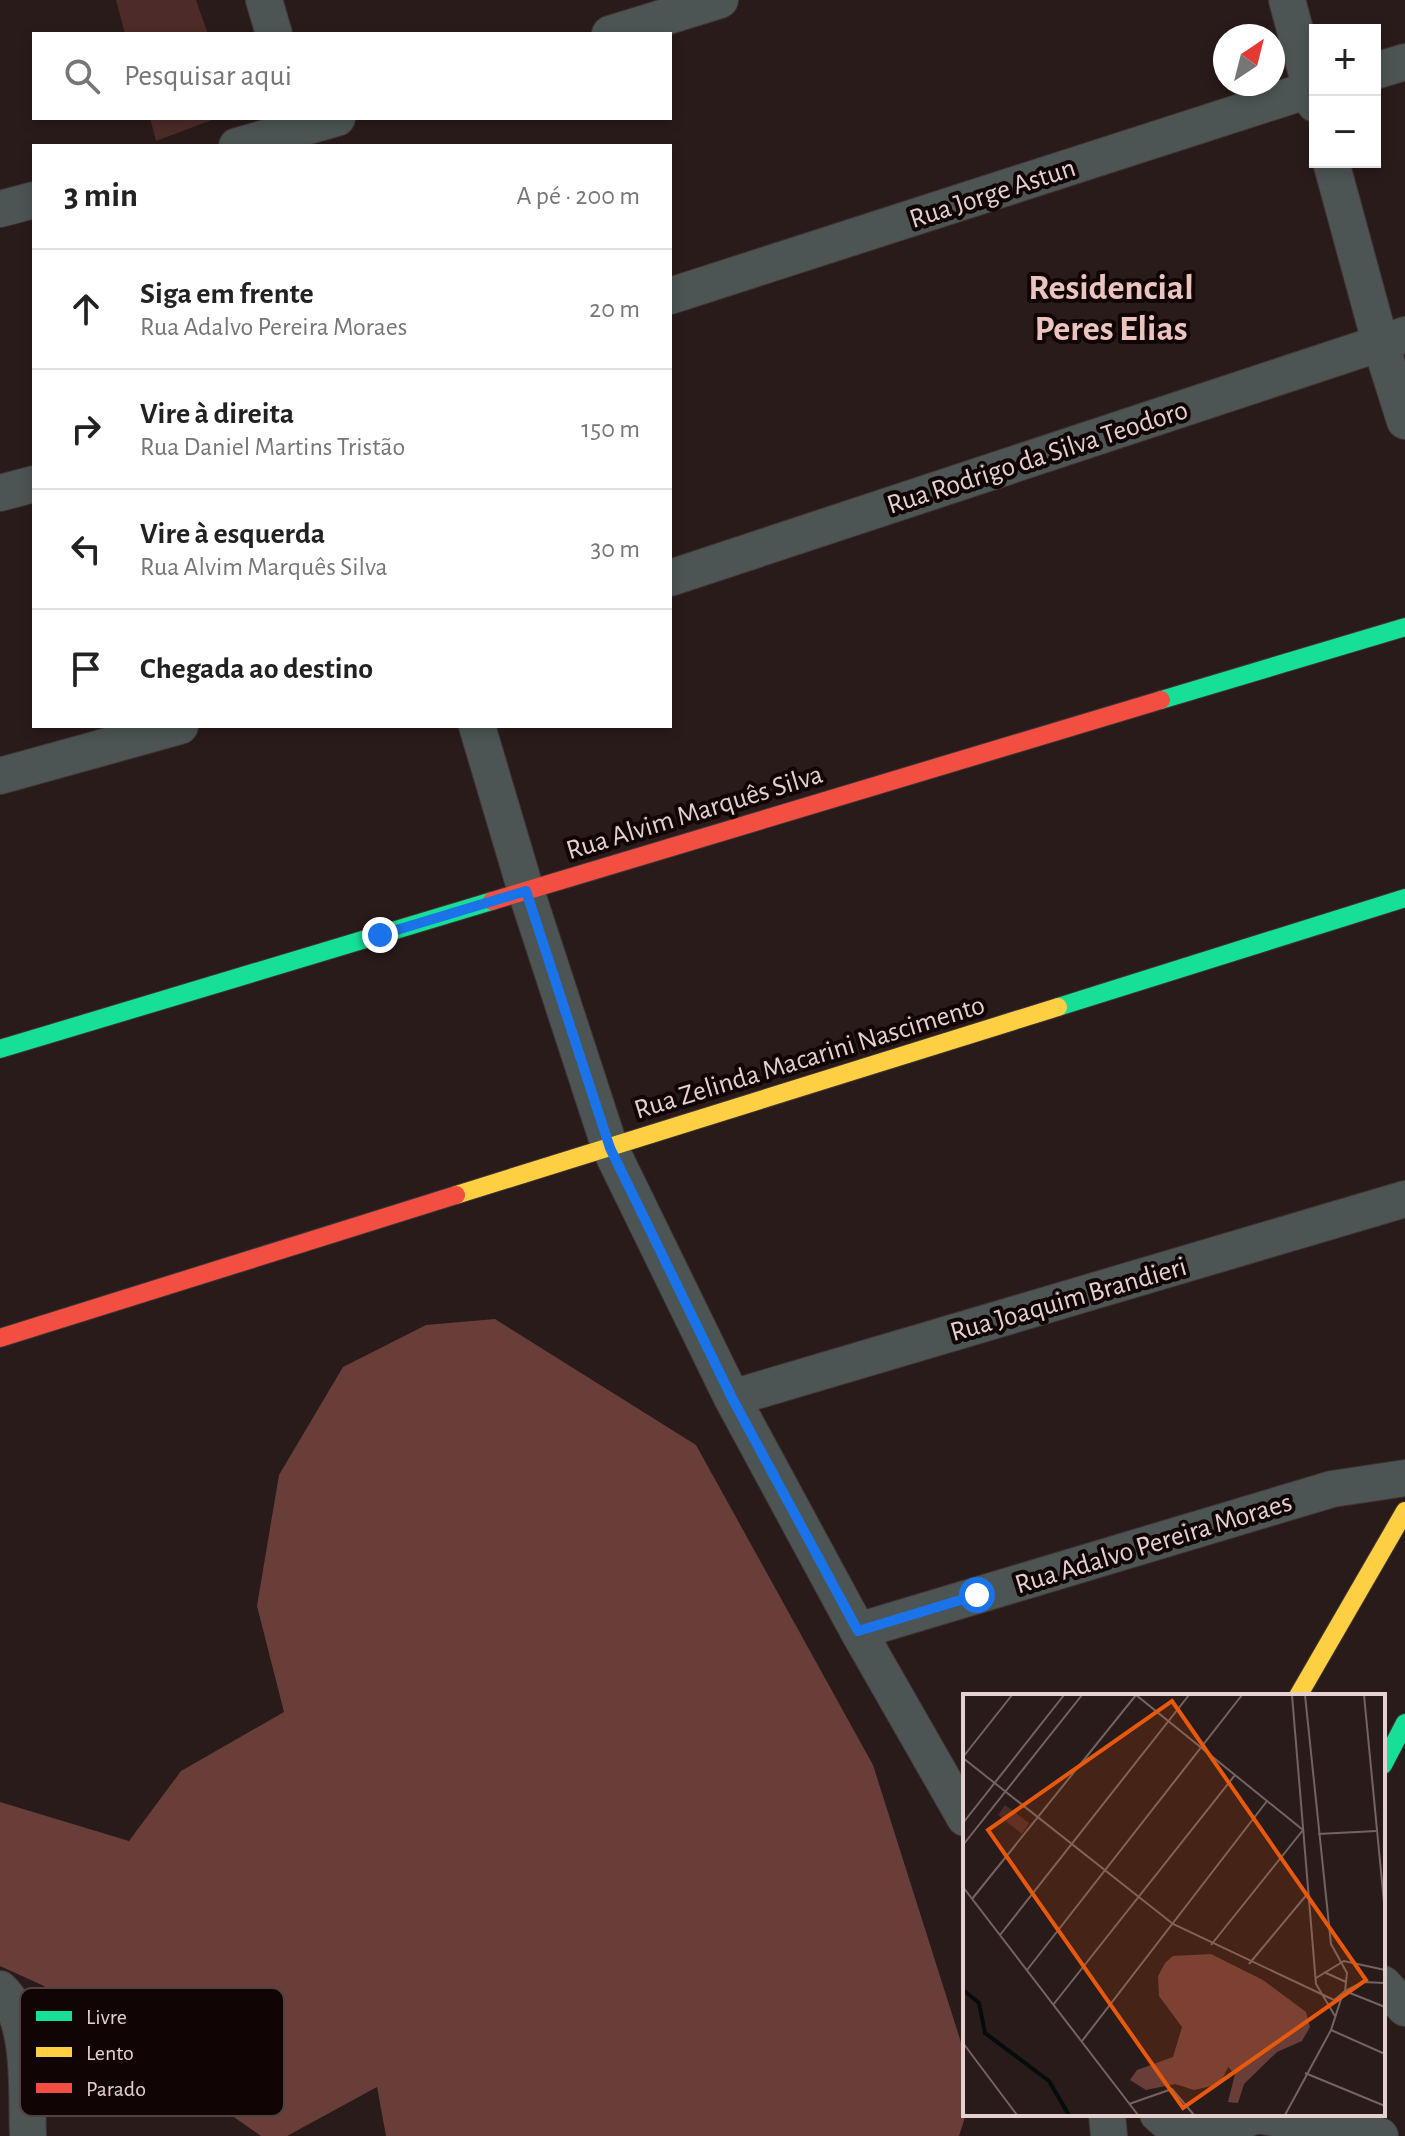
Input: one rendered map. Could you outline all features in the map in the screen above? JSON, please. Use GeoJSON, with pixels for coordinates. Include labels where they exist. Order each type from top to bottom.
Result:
{"type":"FeatureCollection","features":[{"type":"Feature","properties":{"kind":"street"},"geometry":{"type":"LineString","coordinates":[[264,0],[273,32]]}},
{"type":"Feature","properties":{"kind":"street"},"geometry":{"type":"LineString","coordinates":[[616,32],[720,0]]}},
{"type":"Feature","properties":{"kind":"street"},"geometry":{"type":"LineString","coordinates":[[1287,0],[1309,77]]}},
{"type":"Feature","properties":{"kind":"street"},"geometry":{"type":"LineString","coordinates":[[1381,69],[1405,62]]}},
{"type":"Feature","properties":{"kind":"street","name":"Rua Jorge Astun"},"geometry":{"type":"LineString","coordinates":[[672,295],[1309,96]]}},
{"type":"Feature","properties":{"kind":"street"},"geometry":{"type":"LineString","coordinates":[[246,144],[302,131],[332,120]]}},
{"type":"Feature","properties":{"kind":"street"},"geometry":{"type":"LineString","coordinates":[[1333,168],[1392,338],[1405,421]]}},
{"type":"Feature","properties":{"kind":"street"},"geometry":{"type":"LineString","coordinates":[[0,209],[32,201]]}},
{"type":"Feature","properties":{"kind":"street","name":"Rua Rodrigo da Silva Teodoro"},"geometry":{"type":"LineString","coordinates":[[672,577],[1392,338]]}},
{"type":"Feature","properties":{"kind":"street"},"geometry":{"type":"LineString","coordinates":[[0,493],[32,485]]}},
{"type":"Feature","properties":{"kind":"street","name":"Rua Alvim Marquês Silva"},"geometry":{"type":"LineString","coordinates":[[0,1049],[1405,627]]}},
{"type":"Feature","properties":{"kind":"street"},"geometry":{"type":"LineString","coordinates":[[0,776],[173,728]]}},
{"type":"Feature","properties":{"kind":"street"},"geometry":{"type":"LineString","coordinates":[[478,728],[526,891],[610,1148],[732,1398],[858,1631],[963,1815]]}},
{"type":"Feature","properties":{"kind":"street","name":"Rua Zelinda Macarini Nascimento"},"geometry":{"type":"LineString","coordinates":[[0,1338],[1405,898]]}},
{"type":"Feature","properties":{"kind":"street","name":"Rua Joaquim Brandieri"},"geometry":{"type":"LineString","coordinates":[[732,1398],[1405,1199]]}},
{"type":"Feature","properties":{"kind":"street","name":"Rua Adalvo Pereira Moraes"},"geometry":{"type":"LineString","coordinates":[[858,1631],[1332,1489],[1405,1478]]}},
{"type":"Feature","properties":{"kind":"street"},"geometry":{"type":"LineString","coordinates":[[1299,1694],[1405,1511]]}},
{"type":"Feature","properties":{"kind":"street"},"geometry":{"type":"LineString","coordinates":[[1385,1761],[1405,1723]]}},
{"type":"Feature","properties":{"kind":"street"},"geometry":{"type":"LineString","coordinates":[[1385,1986],[1405,2008]]}},
{"type":"Feature","properties":{"kind":"street"},"geometry":{"type":"LineString","coordinates":[[0,1989],[10,1998],[20,2026]]}},
{"type":"Feature","properties":{"kind":"street"},"geometry":{"type":"LineString","coordinates":[[27,2116],[28,2136]]}},
{"type":"Feature","properties":{"kind":"street"},"geometry":{"type":"LineString","coordinates":[[1107,2116],[1109,2136]]}},
{"type":"Feature","properties":{"kind":"street"},"geometry":{"type":"LineString","coordinates":[[1162,2118],[1217,2134],[1261,2122],[1380,2136]]}},
{"type":"Feature","properties":{"kind":"shaded area"},"geometry":{"type":"Polygon","coordinates":[[[116,0],[196,0],[207,32],[124,32],[116,0]]]}},
{"type":"Feature","properties":{"kind":"shaded area"},"geometry":{"type":"Polygon","coordinates":[[[151,120],[212,120],[156,141],[151,120]]]}},
{"type":"Feature","properties":{"kind":"shaded area"},"geometry":{"type":"Polygon","coordinates":[[[495,1319],[696,1445],[873,1765],[963,2049],[965,2116],[959,2136],[386,2136],[377,2087],[287,2136],[261,2136],[232,2116],[284,2116],[284,1988],[45,1988],[0,1966],[0,1802],[129,1841],[181,1771],[284,1712],[257,1606],[279,1475],[343,1367],[426,1325],[495,1319]]]}},
{"type":"Feature","properties":{"kind":"traffic: fast"},"geometry":{"type":"LineString","coordinates":[[1161,700],[1405,627]]}},
{"type":"Feature","properties":{"kind":"traffic: fast"},"geometry":{"type":"LineString","coordinates":[[1058,1007],[1405,898]]}},
{"type":"Feature","properties":{"kind":"traffic: fast"},"geometry":{"type":"LineString","coordinates":[[0,1049],[492,901]]}},
{"type":"Feature","properties":{"kind":"traffic: fast"},"geometry":{"type":"LineString","coordinates":[[1385,1761],[1405,1723]]}},
{"type":"Feature","properties":{"kind":"traffic: slow"},"geometry":{"type":"LineString","coordinates":[[456,1195],[1058,1007]]}},
{"type":"Feature","properties":{"kind":"traffic: slow"},"geometry":{"type":"LineString","coordinates":[[1299,1694],[1405,1511]]}},
{"type":"Feature","properties":{"kind":"traffic: jam"},"geometry":{"type":"LineString","coordinates":[[492,901],[1161,700]]}},
{"type":"Feature","properties":{"kind":"traffic: jam"},"geometry":{"type":"LineString","coordinates":[[0,1338],[456,1195]]}},
{"type":"Feature","properties":{"kind":"district","name":"Residencial Peres Elias"},"geometry":{"type":"Point","coordinates":[1111,306]}},
{"type":"Feature","properties":{"kind":"route"},"geometry":{"type":"LineString","coordinates":[[380,935],[526,891],[610,1148],[732,1398],[858,1631],[977,1595]]}}]}
